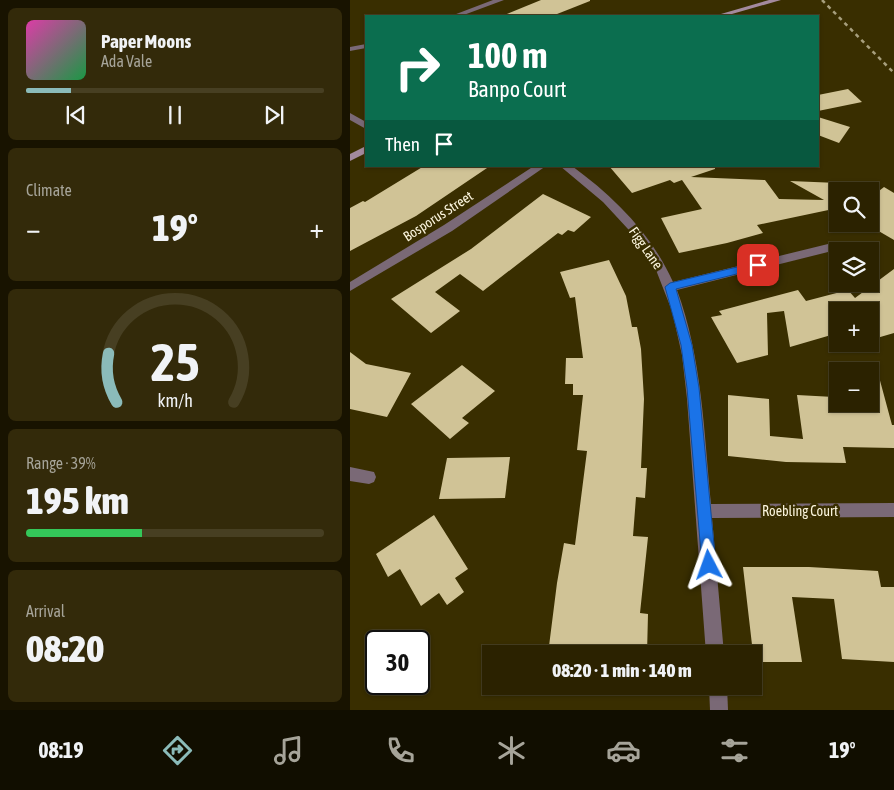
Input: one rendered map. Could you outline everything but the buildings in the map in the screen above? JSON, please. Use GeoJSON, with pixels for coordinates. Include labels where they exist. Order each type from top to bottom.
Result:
{"type":"FeatureCollection","features":[{"type":"Feature","properties":{"kind":"street"},"geometry":{"type":"LineString","coordinates":[[458,15],[500,0]]}},
{"type":"Feature","properties":{"kind":"street"},"geometry":{"type":"LineString","coordinates":[[722,15],[777,0]]}},
{"type":"Feature","properties":{"kind":"street"},"geometry":{"type":"LineString","coordinates":[[350,49],[365,46]]}},
{"type":"Feature","properties":{"kind":"street"},"geometry":{"type":"LineString","coordinates":[[350,116],[365,125]]}},
{"type":"Feature","properties":{"kind":"street"},"geometry":{"type":"LineString","coordinates":[[350,158],[365,150]]}},
{"type":"Feature","properties":{"kind":"street","name":"Bosporus Street"},"geometry":{"type":"LineString","coordinates":[[350,287],[448,228],[540,167]]}},
{"type":"Feature","properties":{"kind":"street","name":"Figg Lane"},"geometry":{"type":"LineString","coordinates":[[566,167],[612,204],[642,236],[662,268],[680,318],[688,353],[705,511],[714,645]]}},
{"type":"Feature","properties":{"kind":"street"},"geometry":{"type":"LineString","coordinates":[[670,287],[828,248]]}},
{"type":"Feature","properties":{"kind":"street"},"geometry":{"type":"LineString","coordinates":[[350,474],[369,477]]}},
{"type":"Feature","properties":{"kind":"street","name":"Roebling Court"},"geometry":{"type":"LineString","coordinates":[[705,511],[894,510]]}},
{"type":"Feature","properties":{"kind":"street"},"geometry":{"type":"LineString","coordinates":[[718,695],[719,710]]}},
{"type":"Feature","properties":{"kind":"railway"},"geometry":{"type":"LineString","coordinates":[[822,0],[894,73]]}},
{"type":"Feature","properties":{"kind":"route"},"geometry":{"type":"LineString","coordinates":[[709,565],[693,388],[680,318],[670,287],[758,265]]}}]}
